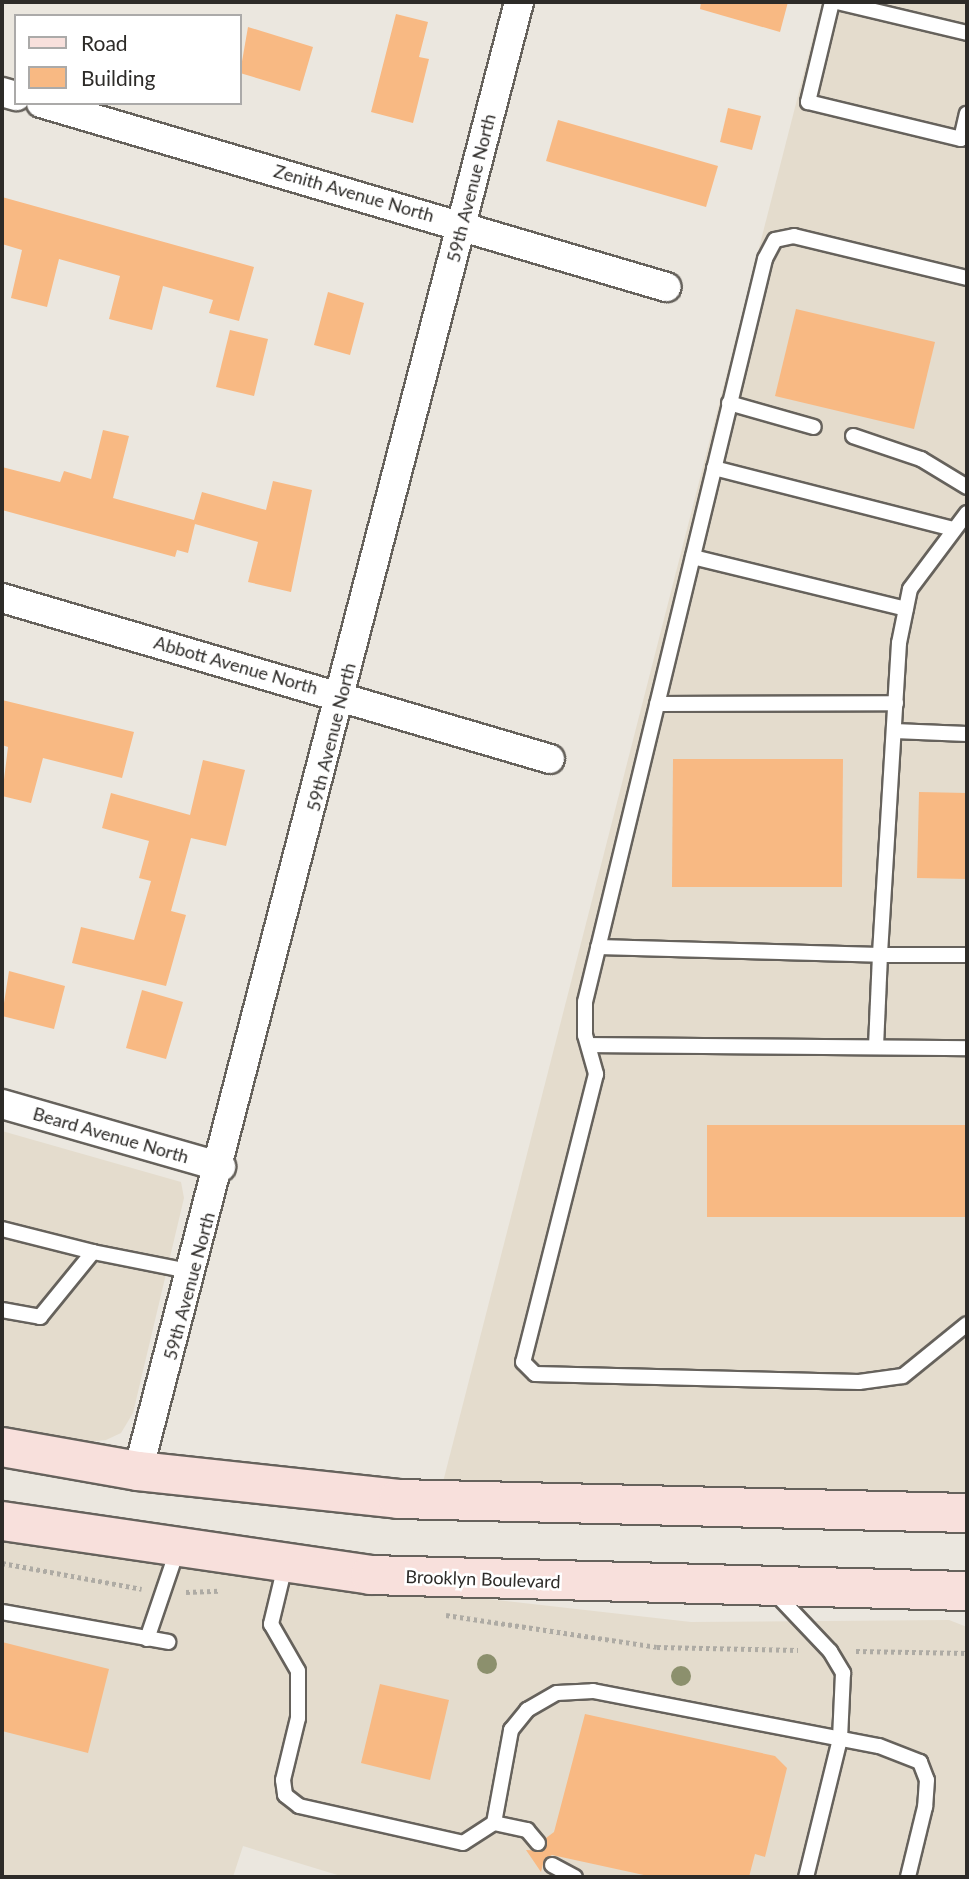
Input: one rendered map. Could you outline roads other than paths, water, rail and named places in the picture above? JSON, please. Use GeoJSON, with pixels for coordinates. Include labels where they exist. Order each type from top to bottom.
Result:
{"type":"FeatureCollection","features":[{"type":"Feature","properties":{"kind":"main road"},"geometry":{"type":"LineString","coordinates":[[2,1447],[138,1471],[467,1503],[967,1513]]}},
{"type":"Feature","properties":{"kind":"main road","name":"Brooklyn Boulevard"},"geometry":{"type":"LineString","coordinates":[[2,1521],[177,1550],[282,1577],[370,1575],[771,1589],[967,1591]]}},
{"type":"Feature","properties":{"kind":"street","name":"59th Avenue North"},"geometry":{"type":"LineString","coordinates":[[138,1471],[221,1167],[519,2]]}},
{"type":"Feature","properties":{"kind":"street","name":"Zenith Avenue North"},"geometry":{"type":"LineString","coordinates":[[48,105],[462,223],[666,287]]}},
{"type":"Feature","properties":{"kind":"street","name":"Abbott Avenue North"},"geometry":{"type":"LineString","coordinates":[[2,598],[550,759]]}},
{"type":"Feature","properties":{"kind":"street","name":"Beard Avenue North"},"geometry":{"type":"LineString","coordinates":[[2,1104],[221,1167]]}},
{"type":"Feature","properties":{"kind":"lane"},"geometry":{"type":"LineString","coordinates":[[967,33],[834,2],[808,102],[961,139],[967,114]]}},
{"type":"Feature","properties":{"kind":"lane"},"geometry":{"type":"LineString","coordinates":[[967,278],[794,236],[775,240],[765,259],[585,1002],[596,1074],[523,1362],[535,1374],[859,1382],[903,1376],[967,1324]]}},
{"type":"Feature","properties":{"kind":"lane"},"geometry":{"type":"LineString","coordinates":[[729,403],[814,427]]}},
{"type":"Feature","properties":{"kind":"lane"},"geometry":{"type":"LineString","coordinates":[[853,436],[921,459],[967,487]]}},
{"type":"Feature","properties":{"kind":"lane"},"geometry":{"type":"LineString","coordinates":[[714,468],[953,529]]}},
{"type":"Feature","properties":{"kind":"lane"},"geometry":{"type":"LineString","coordinates":[[876,1047],[894,731],[906,609],[910,589],[967,513]]}},
{"type":"Feature","properties":{"kind":"lane"},"geometry":{"type":"LineString","coordinates":[[693,557],[906,609]]}},
{"type":"Feature","properties":{"kind":"lane"},"geometry":{"type":"LineString","coordinates":[[657,704],[896,703]]}},
{"type":"Feature","properties":{"kind":"lane"},"geometry":{"type":"LineString","coordinates":[[894,731],[967,734]]}},
{"type":"Feature","properties":{"kind":"lane"},"geometry":{"type":"LineString","coordinates":[[598,947],[967,955]]}},
{"type":"Feature","properties":{"kind":"lane"},"geometry":{"type":"LineString","coordinates":[[590,1045],[967,1048]]}},
{"type":"Feature","properties":{"kind":"lane"},"geometry":{"type":"LineString","coordinates":[[2,1229],[93,1252],[193,1272]]}},
{"type":"Feature","properties":{"kind":"lane"},"geometry":{"type":"LineString","coordinates":[[2,1310],[40,1317],[93,1252]]}},
{"type":"Feature","properties":{"kind":"lane"},"geometry":{"type":"LineString","coordinates":[[147,1639],[177,1550]]}},
{"type":"Feature","properties":{"kind":"lane"},"geometry":{"type":"LineString","coordinates":[[282,1577],[271,1624],[298,1671],[301,1693],[282,1780],[285,1795],[299,1806],[463,1843],[494,1823],[527,1830],[538,1843]]}},
{"type":"Feature","properties":{"kind":"lane"},"geometry":{"type":"LineString","coordinates":[[771,1589],[830,1651],[843,1673],[840,1739],[806,1877]]}},
{"type":"Feature","properties":{"kind":"lane"},"geometry":{"type":"LineString","coordinates":[[2,1612],[168,1642]]}},
{"type":"Feature","properties":{"kind":"lane"},"geometry":{"type":"LineString","coordinates":[[494,1823],[511,1730],[527,1710],[557,1693],[593,1691],[840,1739],[920,1762],[927,1780],[925,1807],[908,1877]]}},
{"type":"Feature","properties":{"kind":"lane"},"geometry":{"type":"LineString","coordinates":[[552,1866],[575,1877]]}}]}
